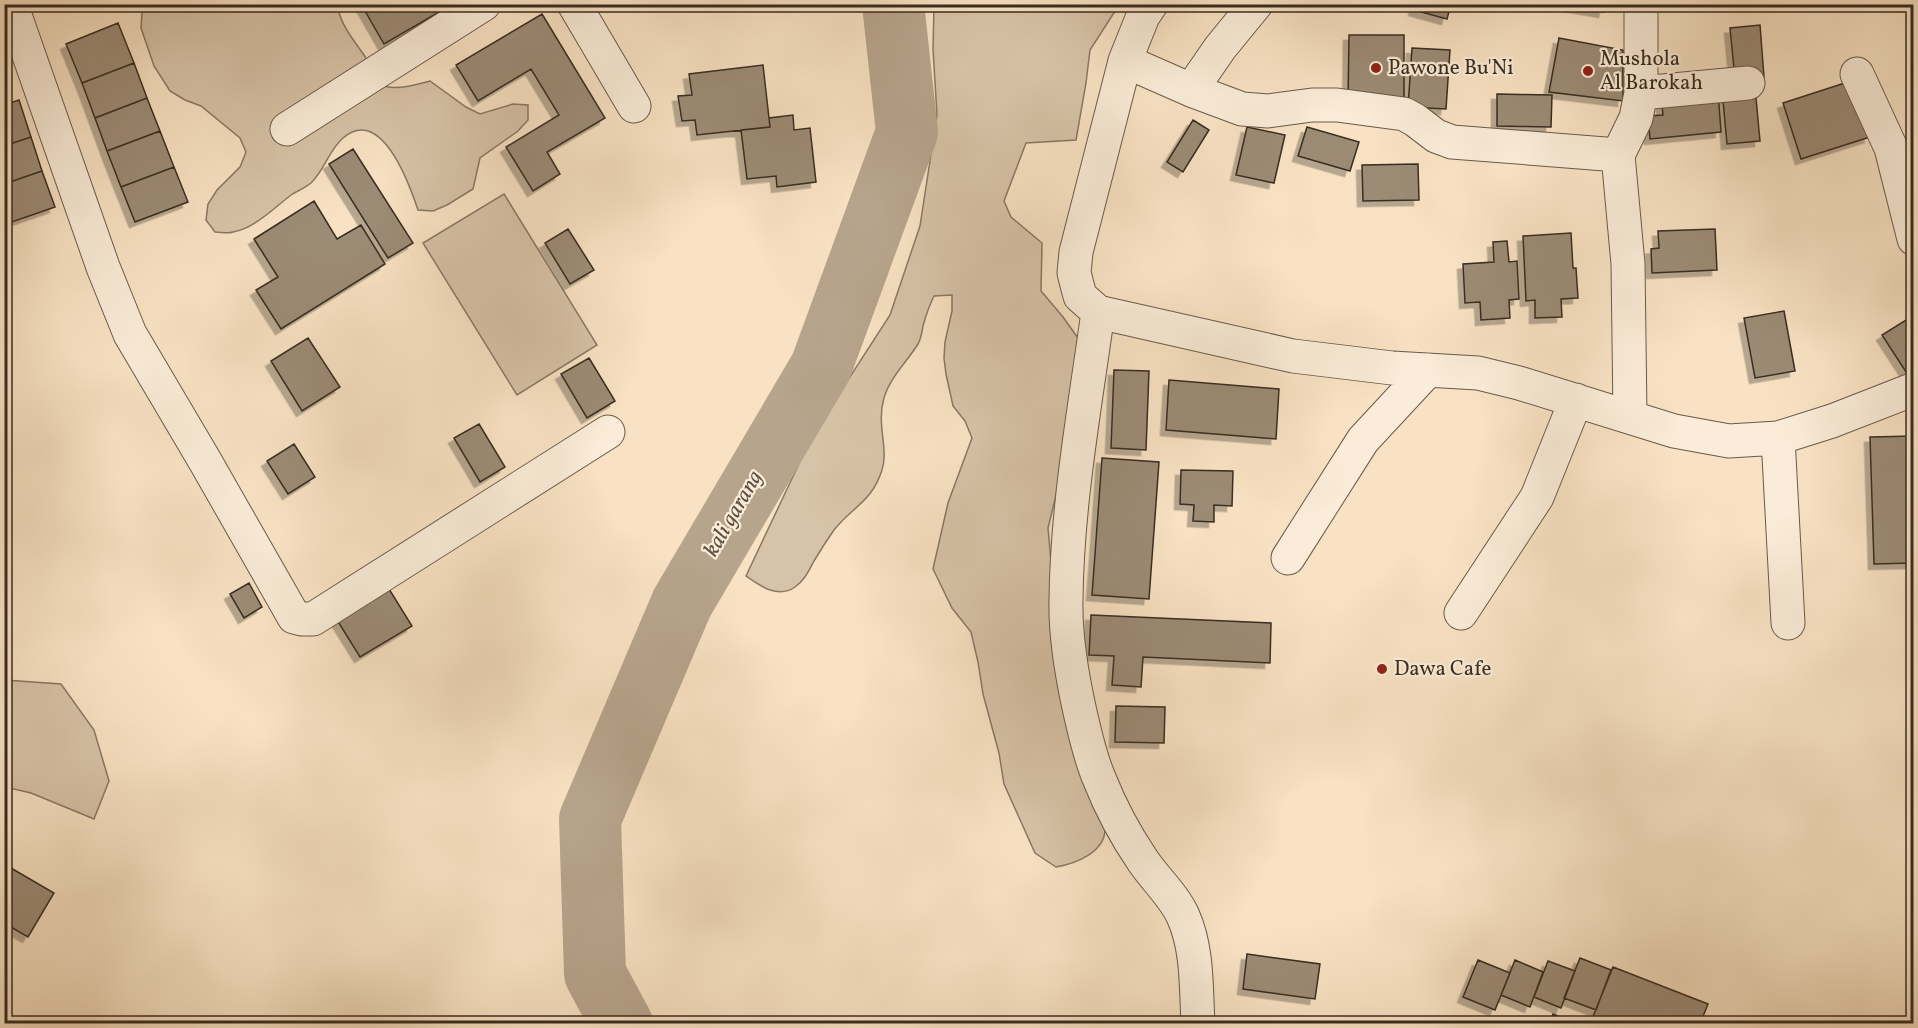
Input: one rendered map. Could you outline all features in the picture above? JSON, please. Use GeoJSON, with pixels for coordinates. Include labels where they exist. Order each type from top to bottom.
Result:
{"type":"FeatureCollection","features":[{"type":"Feature","properties":{"kind":"street"},"geometry":{"type":"LineString","coordinates":[[11,4],[103,267],[130,334],[206,461],[294,616],[313,620],[608,432]]}},
{"type":"Feature","properties":{"kind":"street"},"geometry":{"type":"LineString","coordinates":[[287,129],[484,4]]}},
{"type":"Feature","properties":{"kind":"street"},"geometry":{"type":"LineString","coordinates":[[574,4],[634,106]]}},
{"type":"Feature","properties":{"kind":"street"},"geometry":{"type":"LineString","coordinates":[[1151,4],[1143,16],[1125,61],[1076,252],[1074,273],[1080,296],[1098,312],[1293,356],[1392,368],[1478,374],[1519,383],[1674,431],[1729,441],[1778,438],[1832,421],[1914,389]]}},
{"type":"Feature","properties":{"kind":"street"},"geometry":{"type":"LineString","coordinates":[[1191,90],[1220,48],[1256,4]]}},
{"type":"Feature","properties":{"kind":"street"},"geometry":{"type":"LineString","coordinates":[[1629,416],[1628,264],[1618,155],[1636,118],[1641,93],[1641,4]]}},
{"type":"Feature","properties":{"kind":"street"},"geometry":{"type":"LineString","coordinates":[[1125,61],[1242,109],[1268,111],[1312,105],[1337,105],[1404,114],[1436,136],[1452,142],[1618,155]]}},
{"type":"Feature","properties":{"kind":"street"},"geometry":{"type":"LineString","coordinates":[[1857,74],[1890,148],[1914,239]]}},
{"type":"Feature","properties":{"kind":"street"},"geometry":{"type":"LineString","coordinates":[[1641,93],[1748,83]]}},
{"type":"Feature","properties":{"kind":"street"},"geometry":{"type":"LineString","coordinates":[[1098,312],[1075,481],[1069,556],[1066,601],[1073,674],[1085,733],[1098,777],[1143,861],[1183,916],[1193,949],[1198,1023]]}},
{"type":"Feature","properties":{"kind":"street"},"geometry":{"type":"LineString","coordinates":[[1288,558],[1363,440],[1428,370]]}},
{"type":"Feature","properties":{"kind":"street"},"geometry":{"type":"LineString","coordinates":[[1461,613],[1537,497],[1576,400]]}},
{"type":"Feature","properties":{"kind":"street"},"geometry":{"type":"LineString","coordinates":[[1778,438],[1788,622]]}},
{"type":"Feature","properties":{"kind":"shaded area"},"geometry":{"type":"Polygon","coordinates":[[[150,5],[337,5],[344,25],[365,57],[370,73],[381,85],[397,88],[430,81],[466,107],[480,114],[513,104],[528,105],[528,120],[518,131],[480,158],[473,189],[433,211],[418,210],[400,167],[381,139],[369,132],[357,131],[338,143],[320,173],[311,183],[291,195],[264,217],[241,230],[229,233],[215,232],[206,220],[208,204],[217,190],[240,167],[246,152],[240,138],[201,106],[170,91],[154,66],[141,28],[142,12],[150,5]]]}},
{"type":"Feature","properties":{"kind":"shaded area"},"geometry":{"type":"Polygon","coordinates":[[[934,5],[1119,5],[1090,50],[1076,140],[1026,143],[1004,201],[1011,217],[1042,243],[1041,291],[1090,355],[1048,528],[1062,682],[1105,829],[1100,845],[1094,851],[1079,860],[1056,867],[1035,853],[1004,784],[971,632],[952,608],[933,569],[948,503],[972,438],[965,421],[953,406],[946,374],[945,342],[952,311],[952,295],[934,296],[926,314],[919,342],[894,376],[887,390],[881,418],[884,462],[873,490],[834,530],[806,575],[795,587],[782,592],[769,590],[746,576],[813,434],[890,315],[920,226],[937,115],[933,49],[934,5]]]}},
{"type":"Feature","properties":{"kind":"shaded area"},"geometry":{"type":"Polygon","coordinates":[[[504,194],[597,345],[517,395],[423,243],[504,194]]]}},
{"type":"Feature","properties":{"kind":"shaded area"},"geometry":{"type":"Polygon","coordinates":[[[5,680],[61,684],[94,730],[109,781],[94,819],[31,793],[5,787],[5,680]]]}},
{"type":"Feature","properties":{"kind":"building"},"geometry":{"type":"Polygon","coordinates":[[[361,4],[453,4],[384,44],[361,4]]]}},
{"type":"Feature","properties":{"kind":"building"},"geometry":{"type":"Polygon","coordinates":[[[1416,4],[1451,4],[1447,19],[1414,10],[1416,4]]]}},
{"type":"Feature","properties":{"kind":"building"},"geometry":{"type":"Polygon","coordinates":[[[1557,4],[1606,4],[1604,12],[1557,4]]]}},
{"type":"Feature","properties":{"kind":"building"},"geometry":{"type":"Polygon","coordinates":[[[542,14],[605,118],[547,152],[560,174],[533,191],[506,147],[559,115],[531,69],[478,101],[456,65],[542,14]]]}},
{"type":"Feature","properties":{"kind":"building"},"geometry":{"type":"Polygon","coordinates":[[[118,23],[134,63],[82,83],[66,44],[118,23]]]}},
{"type":"Feature","properties":{"kind":"building"},"geometry":{"type":"Polygon","coordinates":[[[1760,25],[1764,77],[1735,79],[1730,28],[1760,25]]]}},
{"type":"Feature","properties":{"kind":"building","name":"Pawone Bu'Ni"},"geometry":{"type":"Polygon","coordinates":[[[1349,35],[1404,35],[1404,101],[1348,101],[1349,35]]]}},
{"type":"Feature","properties":{"kind":"building","name":"Mushola Al Barokah"},"geometry":{"type":"Polygon","coordinates":[[[1559,38],[1623,50],[1623,101],[1549,92],[1559,38]]]}},
{"type":"Feature","properties":{"kind":"building"},"geometry":{"type":"Polygon","coordinates":[[[1412,48],[1450,50],[1446,109],[1408,107],[1412,48]]]}},
{"type":"Feature","properties":{"kind":"building"},"geometry":{"type":"Polygon","coordinates":[[[134,63],[147,98],[95,118],[82,83],[134,63]]]}},
{"type":"Feature","properties":{"kind":"building"},"geometry":{"type":"Polygon","coordinates":[[[763,65],[770,127],[697,135],[695,120],[682,121],[678,96],[692,95],[689,74],[763,65]]]}},
{"type":"Feature","properties":{"kind":"building"},"geometry":{"type":"Polygon","coordinates":[[[1851,81],[1870,137],[1801,159],[1783,103],[1851,81]]]}},
{"type":"Feature","properties":{"kind":"building"},"geometry":{"type":"Polygon","coordinates":[[[1755,87],[1760,141],[1727,144],[1722,90],[1755,87]]]}},
{"type":"Feature","properties":{"kind":"building"},"geometry":{"type":"Polygon","coordinates":[[[1718,91],[1721,132],[1650,139],[1648,116],[1663,115],[1661,97],[1718,91]]]}},
{"type":"Feature","properties":{"kind":"building"},"geometry":{"type":"Polygon","coordinates":[[[1497,94],[1552,95],[1551,127],[1497,126],[1497,94]]]}},
{"type":"Feature","properties":{"kind":"building"},"geometry":{"type":"Polygon","coordinates":[[[147,98],[160,131],[107,151],[95,118],[147,98]]]}},
{"type":"Feature","properties":{"kind":"building"},"geometry":{"type":"Polygon","coordinates":[[[19,100],[31,137],[4,146],[4,105],[19,100]]]}},
{"type":"Feature","properties":{"kind":"building"},"geometry":{"type":"Polygon","coordinates":[[[793,115],[794,130],[810,128],[816,182],[777,187],[776,176],[747,179],[741,130],[770,127],[769,118],[793,115]]]}},
{"type":"Feature","properties":{"kind":"building"},"geometry":{"type":"Polygon","coordinates":[[[1193,120],[1209,130],[1183,172],[1167,162],[1193,120]]]}},
{"type":"Feature","properties":{"kind":"building"},"geometry":{"type":"Polygon","coordinates":[[[1247,127],[1285,135],[1274,183],[1236,175],[1247,127]]]}},
{"type":"Feature","properties":{"kind":"building"},"geometry":{"type":"Polygon","coordinates":[[[1307,127],[1359,142],[1350,171],[1298,156],[1307,127]]]}},
{"type":"Feature","properties":{"kind":"building"},"geometry":{"type":"Polygon","coordinates":[[[160,131],[174,167],[121,187],[107,151],[160,131]]]}},
{"type":"Feature","properties":{"kind":"building"},"geometry":{"type":"Polygon","coordinates":[[[31,137],[42,171],[4,184],[4,146],[31,137]]]}},
{"type":"Feature","properties":{"kind":"building"},"geometry":{"type":"Polygon","coordinates":[[[353,149],[413,243],[388,258],[329,164],[353,149]]]}},
{"type":"Feature","properties":{"kind":"building"},"geometry":{"type":"Polygon","coordinates":[[[1418,164],[1419,200],[1363,201],[1362,165],[1418,164]]]}},
{"type":"Feature","properties":{"kind":"building"},"geometry":{"type":"Polygon","coordinates":[[[174,167],[188,202],[135,222],[121,187],[174,167]]]}},
{"type":"Feature","properties":{"kind":"building"},"geometry":{"type":"Polygon","coordinates":[[[42,171],[55,207],[6,224],[4,184],[42,171]]]}},
{"type":"Feature","properties":{"kind":"building"},"geometry":{"type":"Polygon","coordinates":[[[314,201],[337,239],[361,225],[385,264],[281,329],[256,290],[278,277],[254,239],[314,201]]]}},
{"type":"Feature","properties":{"kind":"building"},"geometry":{"type":"Polygon","coordinates":[[[568,229],[594,270],[570,284],[545,243],[568,229]]]}},
{"type":"Feature","properties":{"kind":"building"},"geometry":{"type":"Polygon","coordinates":[[[1715,229],[1717,270],[1652,273],[1651,249],[1659,248],[1658,231],[1715,229]]]}},
{"type":"Feature","properties":{"kind":"building"},"geometry":{"type":"Polygon","coordinates":[[[1571,233],[1578,298],[1561,299],[1562,317],[1535,318],[1535,300],[1526,301],[1523,236],[1571,233]]]}},
{"type":"Feature","properties":{"kind":"building"},"geometry":{"type":"Polygon","coordinates":[[[1507,241],[1509,262],[1517,261],[1519,299],[1509,300],[1510,318],[1481,320],[1480,302],[1465,303],[1463,264],[1494,262],[1493,242],[1507,241]]]}},
{"type":"Feature","properties":{"kind":"building"},"geometry":{"type":"Polygon","coordinates":[[[1784,311],[1795,371],[1755,378],[1744,318],[1784,311]]]}},
{"type":"Feature","properties":{"kind":"building"},"geometry":{"type":"Polygon","coordinates":[[[1914,315],[1914,372],[1908,375],[1882,335],[1914,315]]]}},
{"type":"Feature","properties":{"kind":"building"},"geometry":{"type":"Polygon","coordinates":[[[308,338],[340,387],[302,411],[271,361],[308,338]]]}},
{"type":"Feature","properties":{"kind":"building"},"geometry":{"type":"Polygon","coordinates":[[[589,358],[615,401],[587,418],[561,374],[589,358]]]}},
{"type":"Feature","properties":{"kind":"building"},"geometry":{"type":"Polygon","coordinates":[[[1114,370],[1149,371],[1146,450],[1111,448],[1114,370]]]}},
{"type":"Feature","properties":{"kind":"building"},"geometry":{"type":"Polygon","coordinates":[[[1169,380],[1279,389],[1276,439],[1166,430],[1169,380]]]}},
{"type":"Feature","properties":{"kind":"building"},"geometry":{"type":"Polygon","coordinates":[[[479,424],[505,467],[480,482],[454,438],[479,424]]]}},
{"type":"Feature","properties":{"kind":"building"},"geometry":{"type":"Polygon","coordinates":[[[1914,436],[1914,563],[1874,564],[1870,437],[1914,436]]]}},
{"type":"Feature","properties":{"kind":"building"},"geometry":{"type":"Polygon","coordinates":[[[294,444],[315,477],[288,494],[267,461],[294,444]]]}},
{"type":"Feature","properties":{"kind":"building"},"geometry":{"type":"Polygon","coordinates":[[[1102,458],[1159,462],[1149,599],[1092,595],[1102,458]]]}},
{"type":"Feature","properties":{"kind":"building"},"geometry":{"type":"Polygon","coordinates":[[[1181,470],[1233,471],[1232,506],[1214,505],[1214,522],[1193,521],[1194,505],[1180,504],[1181,470]]]}},
{"type":"Feature","properties":{"kind":"building"},"geometry":{"type":"Polygon","coordinates":[[[249,583],[262,607],[244,618],[230,594],[249,583]]]}},
{"type":"Feature","properties":{"kind":"building"},"geometry":{"type":"Polygon","coordinates":[[[389,589],[412,626],[360,657],[337,620],[389,589]]]}},
{"type":"Feature","properties":{"kind":"building"},"geometry":{"type":"Polygon","coordinates":[[[1091,615],[1271,623],[1270,663],[1143,657],[1141,687],[1112,685],[1114,656],[1089,655],[1091,615]]]}},
{"type":"Feature","properties":{"kind":"building"},"geometry":{"type":"Polygon","coordinates":[[[1116,706],[1165,707],[1164,743],[1115,742],[1116,706]]]}},
{"type":"Feature","properties":{"kind":"building"},"geometry":{"type":"Polygon","coordinates":[[[4,864],[54,893],[28,937],[4,923],[4,864]]]}},
{"type":"Feature","properties":{"kind":"building"},"geometry":{"type":"Polygon","coordinates":[[[1247,954],[1320,964],[1315,999],[1243,989],[1247,954]]]}},
{"type":"Feature","properties":{"kind":"building"},"geometry":{"type":"Polygon","coordinates":[[[1580,958],[1611,970],[1596,1010],[1564,998],[1580,958]]]}},
{"type":"Feature","properties":{"kind":"building"},"geometry":{"type":"Polygon","coordinates":[[[1478,960],[1510,973],[1495,1010],[1463,997],[1478,960]]]}},
{"type":"Feature","properties":{"kind":"building"},"geometry":{"type":"Polygon","coordinates":[[[1515,960],[1543,972],[1530,1007],[1501,995],[1515,960]]]}},
{"type":"Feature","properties":{"kind":"building"},"geometry":{"type":"Polygon","coordinates":[[[1548,961],[1575,971],[1561,1008],[1534,997],[1548,961]]]}},
{"type":"Feature","properties":{"kind":"building"},"geometry":{"type":"Polygon","coordinates":[[[1613,967],[1708,1004],[1700,1024],[1590,1024],[1613,967]]]}},
{"type":"Feature","properties":{"kind":"building"},"geometry":{"type":"Polygon","coordinates":[[[1553,1014],[1577,1024],[1549,1024],[1553,1014]]]}},
{"type":"Feature","properties":{"kind":"waterway","name":"kali garang"},"geometry":{"type":"LineString","coordinates":[[622,1024],[595,974],[590,819],[682,603],[821,367],[907,132],[893,4]]}},
{"type":"Feature","properties":{"kind":"waterway"},"geometry":{"type":"LineString","coordinates":[[595,974],[599,1024]]}},
{"type":"Feature","properties":{"kind":"place","name":"Pawone Bu'Ni"},"geometry":{"type":"Point","coordinates":[1376,68]}},
{"type":"Feature","properties":{"kind":"place","name":"Mushola Al Barokah"},"geometry":{"type":"Point","coordinates":[1588,71]}},
{"type":"Feature","properties":{"kind":"place","name":"Dawa Cafe"},"geometry":{"type":"Point","coordinates":[1382,669]}}]}
